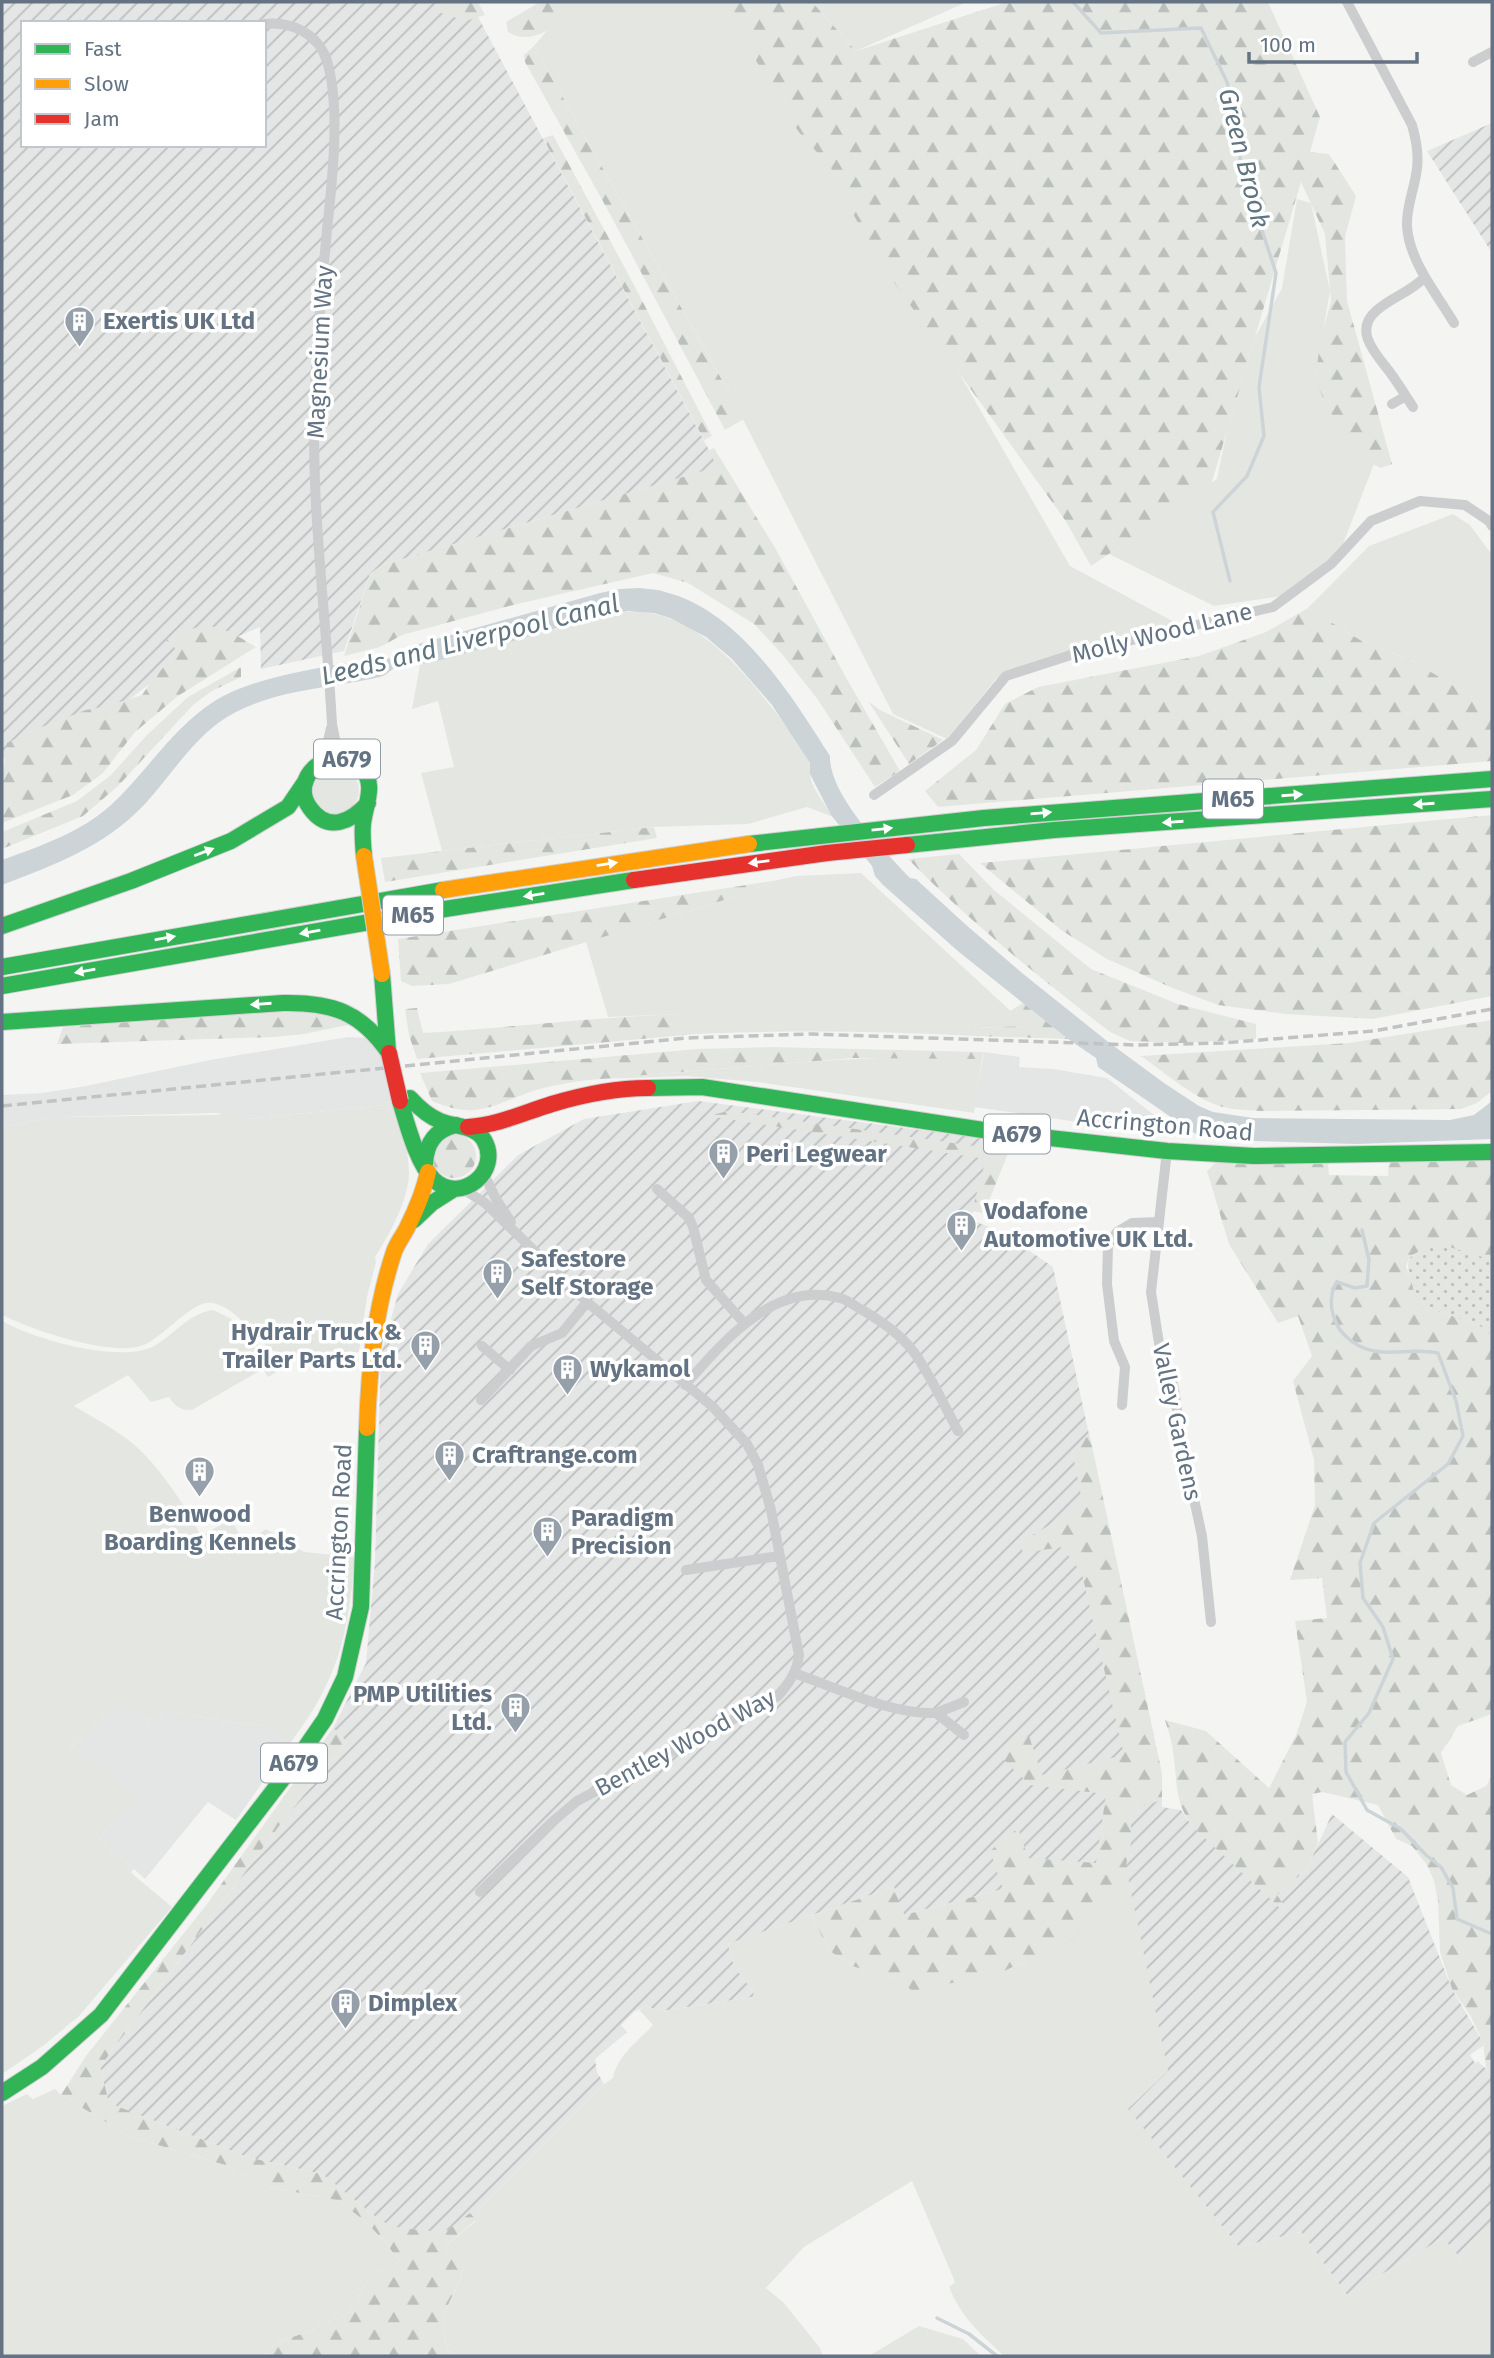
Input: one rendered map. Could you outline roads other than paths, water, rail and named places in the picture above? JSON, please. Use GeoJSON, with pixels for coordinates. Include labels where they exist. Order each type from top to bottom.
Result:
{"type":"FeatureCollection","features":[{"type":"Feature","properties":{"kind":"main road","name":"A679"},"geometry":{"type":"LineString","coordinates":[[368,803],[362,812],[344,822],[322,820],[307,804],[305,782],[314,766],[331,758],[346,758],[358,764],[370,786],[368,803],[363,825],[364,856],[383,981],[383,997],[393,1058],[414,1143],[427,1168]]}},
{"type":"Feature","properties":{"kind":"main road","name":"M65"},"geometry":{"type":"LineString","coordinates":[[2,967],[443,890],[814,836],[973,819],[1492,779]]}},
{"type":"Feature","properties":{"kind":"main road"},"geometry":{"type":"LineString","coordinates":[[2,926],[131,881],[231,841],[288,807],[305,782]]}},
{"type":"Feature","properties":{"kind":"main road","name":"M65"},"geometry":{"type":"LineString","coordinates":[[2,986],[458,907],[827,853],[979,837],[1492,799]]}},
{"type":"Feature","properties":{"kind":"main road","name":"A679"},"geometry":{"type":"LineString","coordinates":[[333,823],[353,839],[364,856]]}},
{"type":"Feature","properties":{"kind":"main road"},"geometry":{"type":"LineString","coordinates":[[2,1022],[319,1002],[352,1014],[380,1038],[393,1058]]}},
{"type":"Feature","properties":{"kind":"main road","name":"Accrington Road"},"geometry":{"type":"LineString","coordinates":[[462,1126],[492,1125],[578,1098],[608,1092],[639,1088],[702,1087],[996,1132],[1167,1151],[1254,1156],[1492,1152]]}},
{"type":"Feature","properties":{"kind":"main road"},"geometry":{"type":"LineString","coordinates":[[405,1100],[426,1113],[477,1133],[488,1151],[486,1168]]}},
{"type":"Feature","properties":{"kind":"main road","name":"Accrington Road"},"geometry":{"type":"LineString","coordinates":[[486,1168],[495,1147],[506,1132],[546,1108]]}},
{"type":"Feature","properties":{"kind":"main road","name":"A679"},"geometry":{"type":"LineString","coordinates":[[427,1168],[425,1154],[431,1138],[447,1127],[462,1126]]}},
{"type":"Feature","properties":{"kind":"main road"},"geometry":{"type":"LineString","coordinates":[[427,1168],[434,1180],[443,1186],[459,1189]]}},
{"type":"Feature","properties":{"kind":"main road","name":"Accrington Road"},"geometry":{"type":"LineString","coordinates":[[2,2093],[30,2078],[101,2015],[294,1764],[325,1719],[345,1677],[361,1608],[368,1396],[374,1335],[388,1268],[425,1186],[427,1168]]}},
{"type":"Feature","properties":{"kind":"main road","name":"A679"},"geometry":{"type":"LineString","coordinates":[[459,1189],[479,1181],[486,1168]]}},
{"type":"Feature","properties":{"kind":"main road","name":"Accrington Road"},"geometry":{"type":"LineString","coordinates":[[407,1227],[432,1203],[459,1189]]}},
{"type":"Feature","properties":{"kind":"street"},"geometry":{"type":"LineString","coordinates":[[1347,2],[1408,117],[1416,139],[1417,168],[1407,224],[1408,236],[1417,262],[1454,323]]}},
{"type":"Feature","properties":{"kind":"street","name":"Magnesium Way"},"geometry":{"type":"LineString","coordinates":[[266,24],[275,22],[297,27],[315,39],[327,61],[332,89],[333,171],[315,392],[317,540],[332,724],[336,744],[346,758]]}},
{"type":"Feature","properties":{"kind":"street"},"geometry":{"type":"LineString","coordinates":[[1473,62],[1492,52]]}},
{"type":"Feature","properties":{"kind":"street"},"geometry":{"type":"LineString","coordinates":[[1413,407],[1371,350],[1367,330],[1375,312],[1416,286],[1425,277]]}},
{"type":"Feature","properties":{"kind":"street"},"geometry":{"type":"LineString","coordinates":[[1392,404],[1406,396]]}},
{"type":"Feature","properties":{"kind":"street","name":"Molly Wood Lane"},"geometry":{"type":"LineString","coordinates":[[877,793],[952,741],[1006,676],[1077,653],[1273,607],[1331,564],[1371,520],[1420,501],[1465,505],[1489,521],[1492,526]]}},
{"type":"Feature","properties":{"kind":"street","name":"Magnesium Way"},"geometry":{"type":"LineString","coordinates":[[314,766],[327,745],[332,724]]}},
{"type":"Feature","properties":{"kind":"street","name":"Valley Gardens"},"geometry":{"type":"LineString","coordinates":[[1167,1151],[1151,1292],[1159,1343],[1174,1388],[1181,1439],[1202,1535],[1211,1622]]}},
{"type":"Feature","properties":{"kind":"street","name":"Bentley Wood Way"},"geometry":{"type":"LineString","coordinates":[[486,1168],[496,1199],[521,1237]]}},
{"type":"Feature","properties":{"kind":"street","name":"Bentley Wood Way"},"geometry":{"type":"LineString","coordinates":[[459,1189],[485,1203],[587,1302],[726,1420],[747,1444],[758,1465],[771,1510],[799,1655],[790,1682],[778,1696],[577,1801],[480,1892]]}},
{"type":"Feature","properties":{"kind":"street"},"geometry":{"type":"LineString","coordinates":[[657,1189],[689,1218],[706,1280],[745,1324]]}},
{"type":"Feature","properties":{"kind":"street","name":"Valley Gardens"},"geometry":{"type":"LineString","coordinates":[[1122,1405],[1125,1367],[1114,1341],[1107,1284],[1108,1245],[1117,1232],[1132,1223],[1157,1222]]}},
{"type":"Feature","properties":{"kind":"street"},"geometry":{"type":"LineString","coordinates":[[685,1385],[725,1340],[760,1312],[785,1300],[817,1295],[842,1298],[885,1323],[914,1352],[958,1431]]}},
{"type":"Feature","properties":{"kind":"street"},"geometry":{"type":"LineString","coordinates":[[481,1400],[531,1346],[562,1333],[587,1302]]}},
{"type":"Feature","properties":{"kind":"street"},"geometry":{"type":"LineString","coordinates":[[482,1346],[510,1370]]}},
{"type":"Feature","properties":{"kind":"street"},"geometry":{"type":"LineString","coordinates":[[686,1570],[779,1556]]}},
{"type":"Feature","properties":{"kind":"street"},"geometry":{"type":"LineString","coordinates":[[794,1673],[918,1713],[936,1713],[964,1702]]}},
{"type":"Feature","properties":{"kind":"street"},"geometry":{"type":"LineString","coordinates":[[936,1713],[964,1735]]}},
{"type":"Feature","properties":{"kind":"water","name":"Leeds and Liverpool Canal"},"geometry":{"type":"Polygon","coordinates":[[[639,588],[662,591],[692,602],[717,617],[740,636],[781,682],[815,732],[830,756],[838,788],[848,804],[910,878],[916,879],[1022,973],[1107,1041],[1199,1106],[1213,1112],[1253,1118],[1450,1120],[1474,1115],[1492,1101],[1492,1139],[1356,1144],[1215,1140],[1200,1137],[1098,1067],[1096,1058],[1068,1039],[959,952],[883,885],[875,876],[872,866],[831,815],[810,774],[810,763],[772,705],[732,659],[706,637],[670,618],[654,613],[628,611],[576,622],[433,662],[420,665],[402,664],[380,677],[289,694],[253,704],[209,730],[129,820],[78,853],[2,885],[2,860],[59,838],[99,815],[199,712],[236,690],[302,671],[371,659],[402,657],[419,644],[600,593],[639,588]]]}},
{"type":"Feature","properties":{"kind":"waterway","name":"Green Brook"},"geometry":{"type":"LineString","coordinates":[[1073,2],[1101,33],[1201,28],[1227,82],[1240,127],[1240,163],[1276,273],[1259,387],[1264,436],[1247,476],[1213,512],[1230,581]]}},
{"type":"Feature","properties":{"kind":"waterway","name":"Green Brook"},"geometry":{"type":"LineString","coordinates":[[1362,1230],[1369,1260],[1367,1286],[1355,1288],[1337,1282],[1331,1302],[1336,1322],[1351,1341],[1366,1349],[1382,1352],[1438,1353],[1456,1401],[1463,1436],[1448,1464],[1374,1523],[1360,1563],[1363,1598],[1383,1627],[1393,1659],[1369,1713],[1345,1742],[1346,1772],[1367,1810],[1401,1829],[1441,1867],[1453,1888],[1457,1919],[1492,1934]]}},
{"type":"Feature","properties":{"kind":"waterway"},"geometry":{"type":"LineString","coordinates":[[937,2318],[969,2334],[997,2356]]}},
{"type":"Feature","properties":{"kind":"railway"},"geometry":{"type":"LineString","coordinates":[[2,1106],[686,1038],[812,1034],[1136,1045],[1222,1043],[1374,1031],[1492,1009]]}},
{"type":"Feature","properties":{"kind":"place","name":"Exertis UK Ltd"},"geometry":{"type":"Point","coordinates":[80,348]}},
{"type":"Feature","properties":{"kind":"place","name":"Peri Legwear"},"geometry":{"type":"Point","coordinates":[723,1181]}},
{"type":"Feature","properties":{"kind":"place","name":"Vodafone Automotive UK Ltd."},"geometry":{"type":"Point","coordinates":[961,1252]}},
{"type":"Feature","properties":{"kind":"place","name":"Safestore Self Storage"},"geometry":{"type":"Point","coordinates":[498,1300]}},
{"type":"Feature","properties":{"kind":"place","name":"Hydrair Truck & Trailer Parts Ltd."},"geometry":{"type":"Point","coordinates":[425,1373]}},
{"type":"Feature","properties":{"kind":"place","name":"Wykamol"},"geometry":{"type":"Point","coordinates":[567,1396]}},
{"type":"Feature","properties":{"kind":"place","name":"Craftrange.com"},"geometry":{"type":"Point","coordinates":[449,1482]}},
{"type":"Feature","properties":{"kind":"place","name":"Benwood Boarding Kennels"},"geometry":{"type":"Point","coordinates":[200,1499]}},
{"type":"Feature","properties":{"kind":"place","name":"Paradigm Precision"},"geometry":{"type":"Point","coordinates":[548,1559]}},
{"type":"Feature","properties":{"kind":"place","name":"PMP Utilities Ltd."},"geometry":{"type":"Point","coordinates":[515,1735]}},
{"type":"Feature","properties":{"kind":"place","name":"Dimplex"},"geometry":{"type":"Point","coordinates":[345,2030]}}]}
